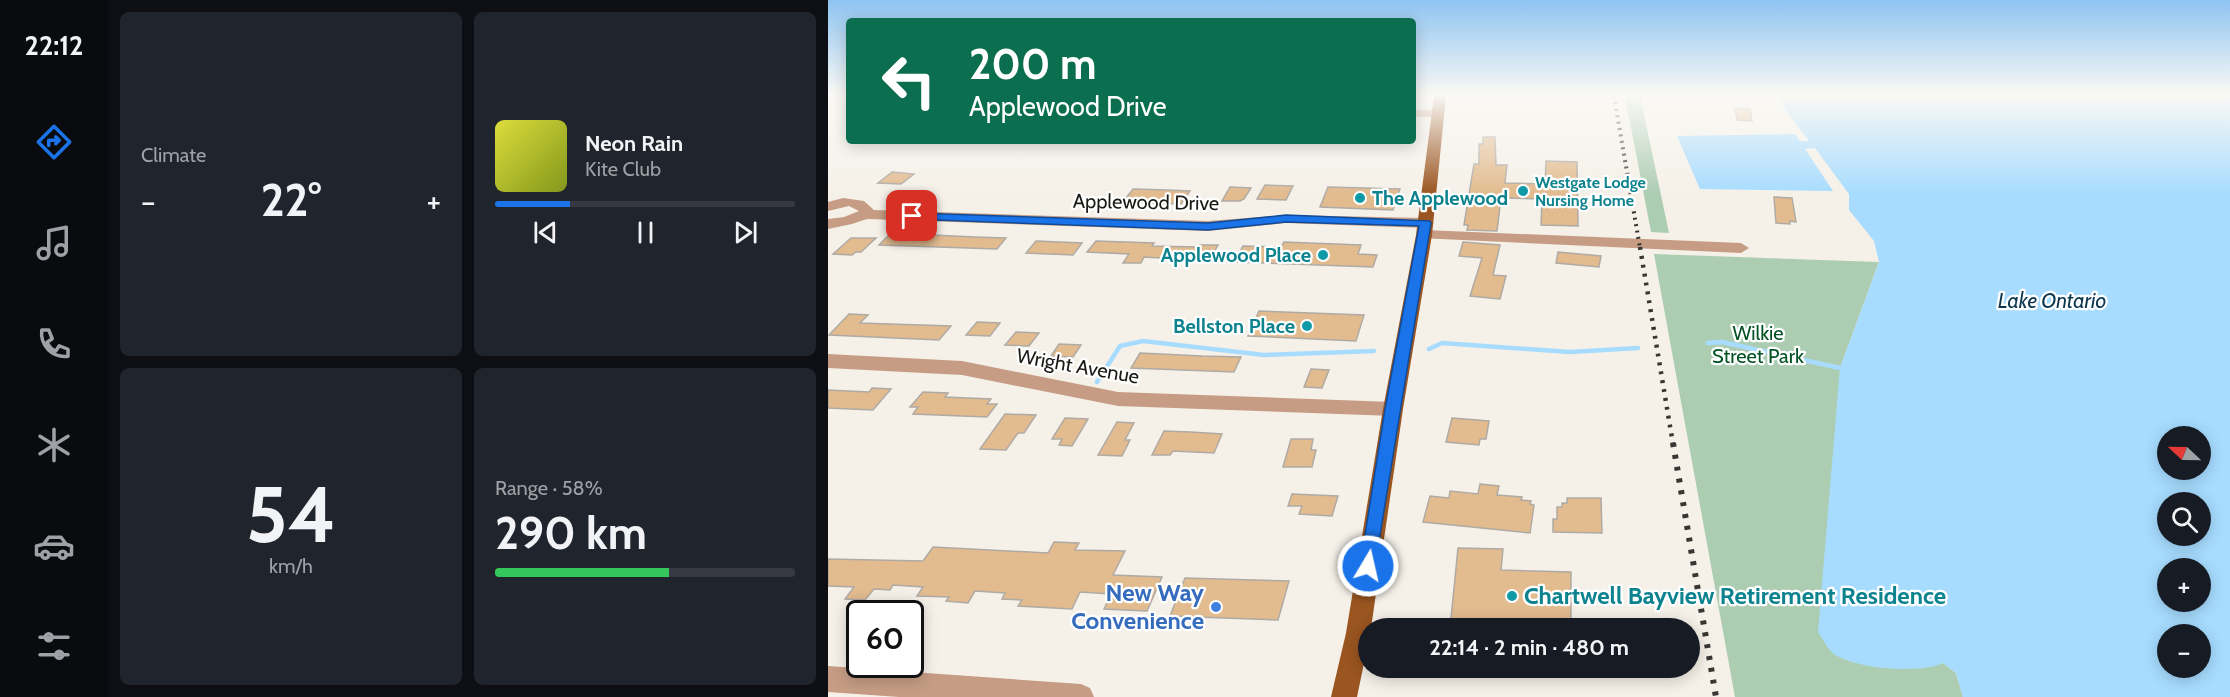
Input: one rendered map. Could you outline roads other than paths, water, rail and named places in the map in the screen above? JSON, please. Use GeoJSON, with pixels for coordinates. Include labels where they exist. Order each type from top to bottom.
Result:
{"type":"FeatureCollection","features":[{"type":"Feature","properties":{"kind":"main road"},"geometry":{"type":"LineString","coordinates":[[1344,697],[1358,633],[1393,409],[1425,229],[1436,129]]}},
{"type":"Feature","properties":{"kind":"street","name":"Applewood Drive"},"geometry":{"type":"LineString","coordinates":[[828,207],[846,201],[859,203],[867,210],[865,214]]}},
{"type":"Feature","properties":{"kind":"street","name":"Applewood Drive"},"geometry":{"type":"LineString","coordinates":[[828,224],[847,221],[865,214],[1208,226],[1286,219],[1741,248]]}},
{"type":"Feature","properties":{"kind":"street","name":"Wright Avenue"},"geometry":{"type":"LineString","coordinates":[[828,361],[962,368],[1118,399],[1393,409]]}},
{"type":"Feature","properties":{"kind":"street"},"geometry":{"type":"LineString","coordinates":[[828,679],[1081,697]]}},
{"type":"Feature","properties":{"kind":"water","name":"Lake Ontario"},"geometry":{"type":"Polygon","coordinates":[[[1800,129],[2230,129],[2230,697],[1963,697],[1956,673],[1943,663],[1904,669],[1872,666],[1844,659],[1827,647],[1818,632],[1840,368],[1879,262],[1874,241],[1849,210],[1849,194],[1815,148],[1805,149],[1833,191],[1700,189],[1677,136],[1795,134],[1800,141],[1809,141],[1800,129]]]}},
{"type":"Feature","properties":{"kind":"waterway"},"geometry":{"type":"LineString","coordinates":[[1097,382],[1120,346],[1143,341],[1264,355],[1374,351]]}},
{"type":"Feature","properties":{"kind":"waterway"},"geometry":{"type":"LineString","coordinates":[[1708,343],[1722,342],[1840,368]]}},
{"type":"Feature","properties":{"kind":"waterway"},"geometry":{"type":"LineString","coordinates":[[1429,349],[1442,343],[1570,352],[1638,348]]}},
{"type":"Feature","properties":{"kind":"railway"},"geometry":{"type":"LineString","coordinates":[[1620,129],[1640,248]]}},
{"type":"Feature","properties":{"kind":"railway"},"geometry":{"type":"LineString","coordinates":[[1640,247],[1673,444]]}},
{"type":"Feature","properties":{"kind":"railway"},"geometry":{"type":"LineString","coordinates":[[1673,443],[1716,697]]}},
{"type":"Feature","properties":{"kind":"place","name":"Westgate Lodge Nursing Home"},"geometry":{"type":"Point","coordinates":[1523,191]}},
{"type":"Feature","properties":{"kind":"place","name":"The Applewood"},"geometry":{"type":"Point","coordinates":[1360,198]}},
{"type":"Feature","properties":{"kind":"place","name":"Applewood Place"},"geometry":{"type":"Point","coordinates":[1323,255]}},
{"type":"Feature","properties":{"kind":"place","name":"Bellston Place"},"geometry":{"type":"Point","coordinates":[1307,326]}},
{"type":"Feature","properties":{"kind":"place","name":"Chartwell Bayview Retirement Residence"},"geometry":{"type":"Point","coordinates":[1512,596]}},
{"type":"Feature","properties":{"kind":"place","name":"New Way Convenience"},"geometry":{"type":"Point","coordinates":[1216,607]}},
{"type":"Feature","properties":{"kind":"park label","name":"Wilkie Street Park"},"geometry":{"type":"Point","coordinates":[1758,344]}}]}
